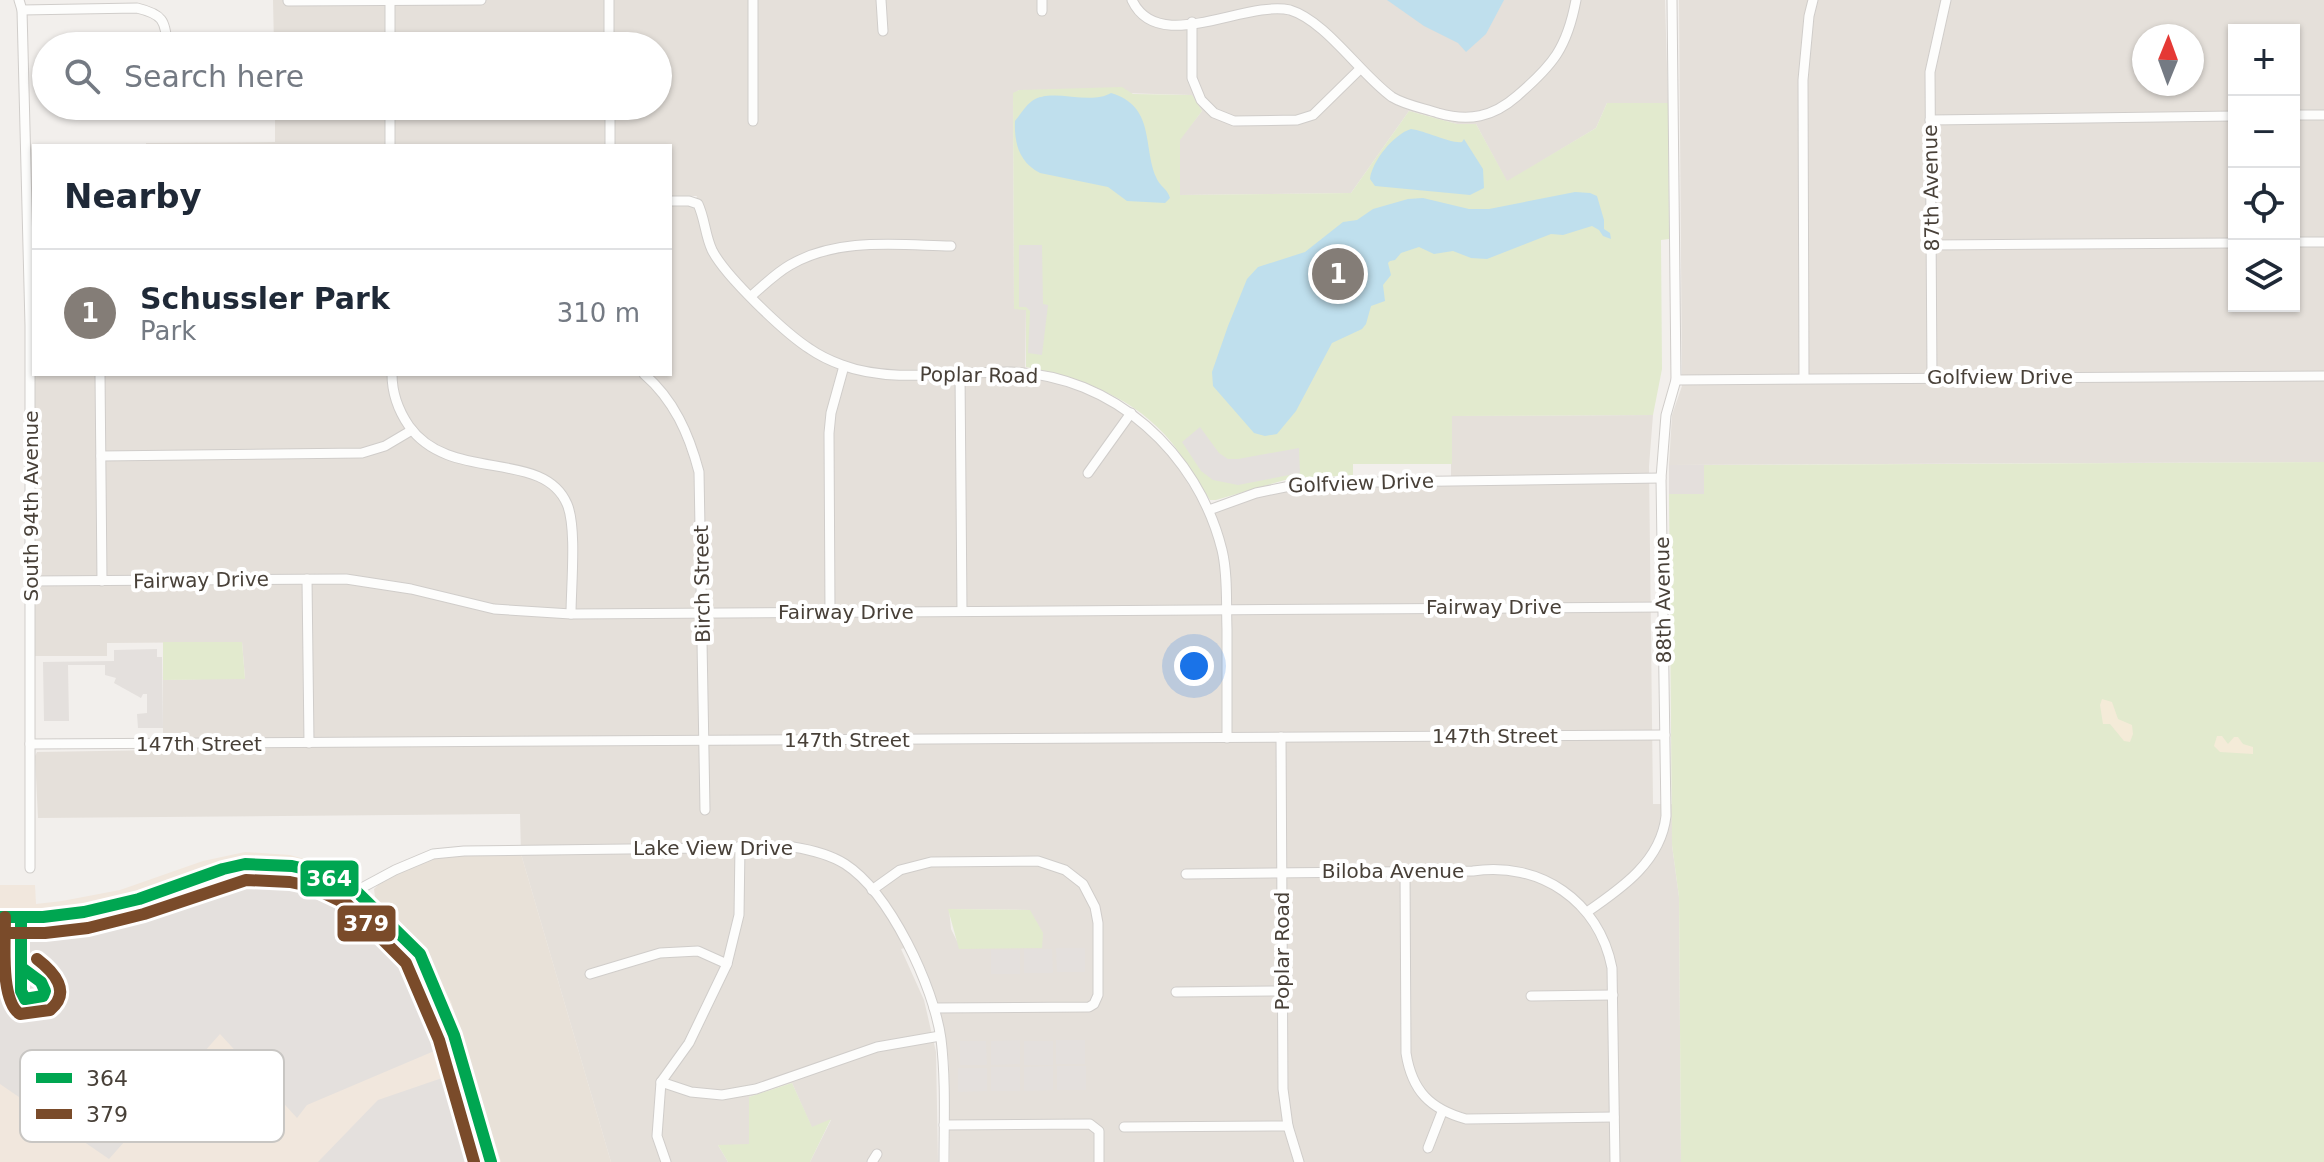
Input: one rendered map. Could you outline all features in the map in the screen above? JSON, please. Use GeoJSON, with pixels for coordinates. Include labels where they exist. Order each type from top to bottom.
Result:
{"type":"FeatureCollection","features":[{"type":"Feature","properties":{"kind":"street"},"geometry":{"type":"LineString","coordinates":[[288,1],[481,0]]}},
{"type":"Feature","properties":{"kind":"street"},"geometry":{"type":"LineString","coordinates":[[609,0],[609,32]]}},
{"type":"Feature","properties":{"kind":"street"},"geometry":{"type":"LineString","coordinates":[[753,0],[753,121]]}},
{"type":"Feature","properties":{"kind":"street"},"geometry":{"type":"LineString","coordinates":[[881,0],[883,31]]}},
{"type":"Feature","properties":{"kind":"street"},"geometry":{"type":"LineString","coordinates":[[1042,0],[1042,11]]}},
{"type":"Feature","properties":{"kind":"street"},"geometry":{"type":"LineString","coordinates":[[1132,0],[1143,16],[1171,25],[1262,6],[1288,9],[1301,14],[1320,29],[1360,69],[1401,101],[1459,119],[1486,116],[1514,99],[1556,58],[1570,27],[1576,0]]}},
{"type":"Feature","properties":{"kind":"street","name":"88th Avenue"},"geometry":{"type":"LineString","coordinates":[[1587,912],[1643,868],[1661,841],[1666,816],[1661,478],[1666,415],[1676,380],[1672,0]]}},
{"type":"Feature","properties":{"kind":"street"},"geometry":{"type":"LineString","coordinates":[[1804,378],[1803,80],[1813,0]]}},
{"type":"Feature","properties":{"kind":"street","name":"87th Avenue"},"geometry":{"type":"LineString","coordinates":[[1932,378],[1930,72],[1946,0]]}},
{"type":"Feature","properties":{"kind":"street"},"geometry":{"type":"LineString","coordinates":[[390,1],[390,32]]}},
{"type":"Feature","properties":{"kind":"street"},"geometry":{"type":"LineString","coordinates":[[20,5],[137,8],[155,13],[164,22],[165,32]]}},
{"type":"Feature","properties":{"kind":"street","name":"South 94th Avenue"},"geometry":{"type":"LineString","coordinates":[[20,5],[30,206],[32,326],[30,868]]}},
{"type":"Feature","properties":{"kind":"street"},"geometry":{"type":"LineString","coordinates":[[1192,22],[1192,78],[1201,100],[1214,113],[1234,121],[1297,120],[1313,115],[1326,106],[1360,69]]}},
{"type":"Feature","properties":{"kind":"street"},"geometry":{"type":"LineString","coordinates":[[2300,115],[2324,115]]}},
{"type":"Feature","properties":{"kind":"street"},"geometry":{"type":"LineString","coordinates":[[1930,120],[2228,116]]}},
{"type":"Feature","properties":{"kind":"street"},"geometry":{"type":"LineString","coordinates":[[390,120],[390,144]]}},
{"type":"Feature","properties":{"kind":"street"},"geometry":{"type":"LineString","coordinates":[[610,120],[610,144]]}},
{"type":"Feature","properties":{"kind":"street","name":"Poplar Road"},"geometry":{"type":"LineString","coordinates":[[672,201],[698,204],[707,237],[721,265],[809,349],[844,366],[882,373],[1019,373],[1053,378],[1111,400],[1131,413],[1175,455],[1209,510],[1222,553],[1227,608],[1227,738]]}},
{"type":"Feature","properties":{"kind":"street"},"geometry":{"type":"LineString","coordinates":[[2300,242],[2324,242]]}},
{"type":"Feature","properties":{"kind":"street"},"geometry":{"type":"LineString","coordinates":[[1932,245],[2228,243]]}},
{"type":"Feature","properties":{"kind":"street"},"geometry":{"type":"LineString","coordinates":[[751,296],[778,272],[827,250],[862,245],[951,246]]}},
{"type":"Feature","properties":{"kind":"street"},"geometry":{"type":"LineString","coordinates":[[830,612],[829,433],[831,413],[844,366]]}},
{"type":"Feature","properties":{"kind":"street"},"geometry":{"type":"LineString","coordinates":[[960,373],[962,611]]}},
{"type":"Feature","properties":{"kind":"street"},"geometry":{"type":"LineString","coordinates":[[100,376],[102,581]]}},
{"type":"Feature","properties":{"kind":"street"},"geometry":{"type":"LineString","coordinates":[[392,376],[397,406],[423,441],[445,455],[528,472],[554,485],[563,495],[571,515],[571,614]]}},
{"type":"Feature","properties":{"kind":"street","name":"Birch Street"},"geometry":{"type":"LineString","coordinates":[[646,376],[683,424],[699,472],[705,810]]}},
{"type":"Feature","properties":{"kind":"street","name":"Golfview Drive"},"geometry":{"type":"LineString","coordinates":[[1676,380],[2324,376]]}},
{"type":"Feature","properties":{"kind":"street"},"geometry":{"type":"LineString","coordinates":[[1088,473],[1131,413]]}},
{"type":"Feature","properties":{"kind":"street"},"geometry":{"type":"LineString","coordinates":[[101,456],[362,453],[385,446],[412,430]]}},
{"type":"Feature","properties":{"kind":"street","name":"Golfview Drive"},"geometry":{"type":"LineString","coordinates":[[1209,510],[1256,493],[1305,483],[1661,478]]}},
{"type":"Feature","properties":{"kind":"street"},"geometry":{"type":"LineString","coordinates":[[307,579],[309,743]]}},
{"type":"Feature","properties":{"kind":"street","name":"Fairway Drive"},"geometry":{"type":"LineString","coordinates":[[31,581],[346,579],[411,589],[494,609],[571,614],[1664,607]]}},
{"type":"Feature","properties":{"kind":"street","name":"147th Street"},"geometry":{"type":"LineString","coordinates":[[30,744],[1665,735]]}},
{"type":"Feature","properties":{"kind":"street","name":"Poplar Road"},"geometry":{"type":"LineString","coordinates":[[1281,737],[1283,1089],[1288,1126],[1299,1162]]}},
{"type":"Feature","properties":{"kind":"street"},"geometry":{"type":"LineString","coordinates":[[666,1162],[657,1136],[661,1082],[689,1043],[727,964],[739,915],[740,846]]}},
{"type":"Feature","properties":{"kind":"street","name":"Lake View Drive"},"geometry":{"type":"LineString","coordinates":[[356,891],[433,854],[740,846],[793,847],[822,853],[846,865],[872,890],[906,941],[934,1008],[944,1073],[944,1162]]}},
{"type":"Feature","properties":{"kind":"street"},"geometry":{"type":"LineString","coordinates":[[872,890],[900,870],[931,862],[1038,861],[1065,870],[1083,884],[1095,907],[1098,923],[1098,995],[1094,1004],[1089,1007],[934,1008]]}},
{"type":"Feature","properties":{"kind":"street"},"geometry":{"type":"LineString","coordinates":[[0,917],[43,917],[84,912],[139,899],[245,864],[292,866],[314,871],[356,891],[420,954],[454,1035],[491,1162]]}},
{"type":"Feature","properties":{"kind":"street","name":"Biloba Avenue"},"geometry":{"type":"LineString","coordinates":[[1186,874],[1497,868],[1521,872],[1551,883],[1566,892],[1587,912]]}},
{"type":"Feature","properties":{"kind":"street"},"geometry":{"type":"LineString","coordinates":[[1405,871],[1406,1053],[1417,1087],[1442,1112],[1478,1120],[1614,1117]]}},
{"type":"Feature","properties":{"kind":"street"},"geometry":{"type":"LineString","coordinates":[[1587,912],[1601,933],[1609,956],[1613,995],[1615,1162]]}},
{"type":"Feature","properties":{"kind":"street"},"geometry":{"type":"LineString","coordinates":[[590,974],[660,953],[698,951],[727,964]]}},
{"type":"Feature","properties":{"kind":"street"},"geometry":{"type":"LineString","coordinates":[[1176,992],[1282,991]]}},
{"type":"Feature","properties":{"kind":"street"},"geometry":{"type":"LineString","coordinates":[[1531,996],[1613,995]]}},
{"type":"Feature","properties":{"kind":"street"},"geometry":{"type":"LineString","coordinates":[[661,1082],[691,1092],[722,1095],[756,1089],[877,1047],[940,1036]]}},
{"type":"Feature","properties":{"kind":"street"},"geometry":{"type":"LineString","coordinates":[[1428,1148],[1442,1112]]}},
{"type":"Feature","properties":{"kind":"street"},"geometry":{"type":"LineString","coordinates":[[944,1125],[1090,1124],[1099,1131],[1099,1162]]}},
{"type":"Feature","properties":{"kind":"street"},"geometry":{"type":"LineString","coordinates":[[1124,1127],[1288,1126]]}},
{"type":"Feature","properties":{"kind":"street"},"geometry":{"type":"LineString","coordinates":[[872,1162],[877,1154],[880,1162]]}},
{"type":"Feature","properties":{"kind":"shaded area"},"geometry":{"type":"Polygon","coordinates":[[[273,0],[1665,0],[1668,103],[1607,103],[1596,128],[1507,182],[1476,124],[1457,124],[1409,111],[1351,193],[1179,195],[1179,140],[1202,111],[1191,95],[1019,90],[1013,94],[1014,309],[1026,309],[1025,378],[1077,390],[1135,419],[1164,446],[1206,516],[1231,505],[1288,489],[1451,484],[1451,416],[1653,415],[1649,466],[1653,804],[1672,804],[1672,845],[1679,897],[1681,1162],[950,1162],[949,1064],[944,1028],[926,970],[914,945],[901,949],[924,1000],[936,1052],[938,1162],[810,1162],[831,1120],[812,1128],[792,1083],[749,1097],[749,1145],[718,1145],[728,1162],[611,1162],[521,854],[520,814],[38,818],[37,752],[163,750],[163,680],[245,678],[242,642],[107,643],[107,656],[34,656],[33,376],[672,376],[672,206],[693,206],[697,196],[672,196],[672,144],[146,144],[275,142],[275,120],[672,120],[672,32],[274,32],[273,0]],[[949,909],[951,929],[957,941],[1030,910],[949,909]]]}},
{"type":"Feature","properties":{"kind":"shaded area"},"geometry":{"type":"Polygon","coordinates":[[[1679,0],[2324,0],[2324,462],[1669,465],[1672,415],[1682,386],[1679,0]]]}},
{"type":"Feature","properties":{"kind":"shaded area"},"geometry":{"type":"Polygon","coordinates":[[[1019,245],[1042,245],[1043,304],[1048,305],[1042,355],[1028,353],[1030,311],[1019,307],[1019,245]]]}},
{"type":"Feature","properties":{"kind":"shaded area"},"geometry":{"type":"Polygon","coordinates":[[[1200,427],[1219,453],[1228,459],[1299,448],[1300,473],[1238,485],[1213,480],[1201,471],[1182,442],[1200,427]]]}},
{"type":"Feature","properties":{"kind":"shaded area"},"geometry":{"type":"Polygon","coordinates":[[[1669,465],[1704,465],[1704,494],[1669,494],[1669,465]]]}},
{"type":"Feature","properties":{"kind":"shaded area"},"geometry":{"type":"Polygon","coordinates":[[[157,649],[157,657],[162,657],[163,728],[138,728],[137,714],[147,713],[147,694],[141,698],[114,683],[116,678],[105,675],[105,665],[68,665],[69,721],[44,721],[43,662],[114,661],[114,650],[157,649]]]}},
{"type":"Feature","properties":{"kind":"shaded area"},"geometry":{"type":"Polygon","coordinates":[[[245,852],[290,855],[315,862],[353,882],[408,930],[436,970],[451,1002],[501,1162],[0,1162],[0,885],[35,885],[36,904],[62,901],[120,890],[203,861],[245,852]]]}},
{"type":"Feature","properties":{"kind":"shaded area"},"geometry":{"type":"Polygon","coordinates":[[[521,854],[611,1162],[501,1162],[451,1002],[421,947],[375,897],[374,889],[385,878],[423,861],[447,856],[521,854]]]}},
{"type":"Feature","properties":{"kind":"shaded area"},"geometry":{"type":"Polygon","coordinates":[[[268,876],[314,883],[367,914],[407,956],[446,1046],[307,1105],[297,1118],[284,1104],[284,1050],[235,1050],[220,1034],[206,1050],[20,1050],[20,1098],[0,1084],[0,928],[45,927],[94,920],[225,882],[268,876]]]}},
{"type":"Feature","properties":{"kind":"shaded area"},"geometry":{"type":"Polygon","coordinates":[[[1056,948],[1085,948],[1085,972],[1057,972],[1056,948]]]}},
{"type":"Feature","properties":{"kind":"shaded area"},"geometry":{"type":"Polygon","coordinates":[[[1024,949],[1052,949],[1053,973],[1024,973],[1024,949]]]}},
{"type":"Feature","properties":{"kind":"shaded area"},"geometry":{"type":"Polygon","coordinates":[[[991,950],[1020,950],[1020,974],[991,974],[991,950]]]}},
{"type":"Feature","properties":{"kind":"shaded area"},"geometry":{"type":"Polygon","coordinates":[[[1020,1040],[1020,1064],[991,1065],[991,1041],[1020,1040]]]}},
{"type":"Feature","properties":{"kind":"shaded area"},"geometry":{"type":"Polygon","coordinates":[[[1056,1040],[1085,1040],[1085,1064],[1056,1064],[1056,1040]]]}},
{"type":"Feature","properties":{"kind":"shaded area"},"geometry":{"type":"Polygon","coordinates":[[[960,1041],[986,1041],[987,1065],[960,1065],[960,1041]]]}},
{"type":"Feature","properties":{"kind":"shaded area"},"geometry":{"type":"Polygon","coordinates":[[[1024,1041],[1053,1041],[1053,1065],[1024,1065],[1024,1041]]]}},
{"type":"Feature","properties":{"kind":"shaded area"},"geometry":{"type":"Polygon","coordinates":[[[1053,1066],[1053,1090],[1024,1091],[1024,1067],[1053,1066]]]}},
{"type":"Feature","properties":{"kind":"shaded area"},"geometry":{"type":"Polygon","coordinates":[[[1057,1066],[1086,1066],[1086,1090],[1057,1090],[1057,1066]]]}},
{"type":"Feature","properties":{"kind":"shaded area"},"geometry":{"type":"Polygon","coordinates":[[[991,1067],[1020,1067],[1020,1091],[991,1091],[991,1067]]]}},
{"type":"Feature","properties":{"kind":"shaded area"},"geometry":{"type":"Polygon","coordinates":[[[958,1068],[987,1068],[987,1091],[958,1092],[958,1068]]]}},
{"type":"Feature","properties":{"kind":"shaded area"},"geometry":{"type":"Polygon","coordinates":[[[445,1077],[473,1162],[318,1162],[378,1100],[445,1077]]]}},
{"type":"Feature","properties":{"kind":"shaded area"},"geometry":{"type":"Polygon","coordinates":[[[84,1142],[124,1142],[109,1159],[84,1142]]]}},
{"type":"Feature","properties":{"kind":"green space"},"geometry":{"type":"Polygon","coordinates":[[[1122,87],[1133,94],[1192,95],[1202,111],[1180,140],[1180,195],[1351,193],[1409,111],[1457,124],[1476,124],[1507,181],[1596,128],[1607,103],[1668,103],[1669,239],[1661,240],[1662,369],[1653,415],[1452,416],[1452,464],[1353,464],[1353,475],[1285,480],[1210,500],[1172,443],[1142,414],[1106,392],[1067,377],[1026,367],[1026,310],[1014,309],[1013,93],[1019,90],[1122,87]]]}},
{"type":"Feature","properties":{"kind":"green space"},"geometry":{"type":"Polygon","coordinates":[[[2324,462],[2324,1162],[1681,1162],[1679,897],[1672,845],[1669,494],[1704,494],[1704,465],[2324,462]]]}},
{"type":"Feature","properties":{"kind":"green space"},"geometry":{"type":"Polygon","coordinates":[[[163,642],[242,642],[245,679],[163,680],[163,642]]]}},
{"type":"Feature","properties":{"kind":"green space"},"geometry":{"type":"Polygon","coordinates":[[[948,909],[1030,910],[1043,933],[1042,948],[959,949],[948,909]]]}},
{"type":"Feature","properties":{"kind":"green space"},"geometry":{"type":"Polygon","coordinates":[[[792,1083],[812,1127],[831,1119],[810,1162],[728,1162],[718,1145],[749,1144],[749,1097],[792,1083]]]}},
{"type":"Feature","properties":{"kind":"sand"},"geometry":{"type":"Polygon","coordinates":[[[2102,699],[2112,702],[2118,719],[2132,725],[2130,742],[2124,741],[2110,724],[2103,724],[2102,699]]]}},
{"type":"Feature","properties":{"kind":"sand"},"geometry":{"type":"Polygon","coordinates":[[[2217,736],[2222,736],[2228,744],[2238,737],[2243,744],[2253,747],[2253,754],[2220,752],[2214,746],[2217,736]]]}},
{"type":"Feature","properties":{"kind":"water"},"geometry":{"type":"Polygon","coordinates":[[[1387,0],[1504,0],[1486,34],[1466,52],[1458,43],[1424,26],[1387,0]]]}},
{"type":"Feature","properties":{"kind":"water"},"geometry":{"type":"Polygon","coordinates":[[[1111,93],[1135,107],[1141,117],[1156,177],[1170,198],[1165,203],[1127,201],[1108,187],[1040,173],[1027,163],[1019,151],[1015,121],[1032,101],[1040,97],[1092,98],[1111,93]]]}},
{"type":"Feature","properties":{"kind":"water"},"geometry":{"type":"Polygon","coordinates":[[[1411,129],[1452,141],[1462,142],[1464,139],[1483,169],[1484,188],[1470,195],[1375,186],[1370,179],[1379,157],[1391,142],[1411,129]]]}},
{"type":"Feature","properties":{"kind":"water"},"geometry":{"type":"Polygon","coordinates":[[[1575,192],[1597,196],[1604,229],[1610,233],[1611,239],[1592,226],[1563,235],[1551,234],[1487,259],[1471,258],[1453,251],[1434,254],[1419,247],[1401,253],[1390,261],[1391,275],[1383,285],[1385,301],[1371,306],[1362,329],[1332,343],[1296,411],[1277,434],[1265,436],[1254,433],[1213,386],[1212,372],[1228,326],[1247,279],[1258,267],[1305,252],[1343,222],[1357,220],[1373,209],[1408,199],[1423,198],[1469,209],[1489,209],[1575,192]]]}},
{"type":"Feature","properties":{"kind":"transit line","name":"364"},"geometry":{"type":"LineString","coordinates":[[0,917],[43,917],[84,912],[139,899],[245,864],[292,866],[314,871],[356,891],[420,954],[454,1035],[491,1162]]}},
{"type":"Feature","properties":{"kind":"transit line","name":"379"},"geometry":{"type":"LineString","coordinates":[[0,933],[45,933],[88,928],[144,914],[246,880],[309,886],[347,904],[406,963],[439,1040],[474,1162]]}},
{"type":"Feature","properties":{"kind":"transit line","name":"379"},"geometry":{"type":"LineString","coordinates":[[5,917],[6,984],[9,997],[20,1014],[50,1010],[60,996],[54,976],[37,959]]}},
{"type":"Feature","properties":{"kind":"transit line","name":"364"},"geometry":{"type":"LineString","coordinates":[[21,917],[21,991],[25,999],[43,996],[45,991],[41,982],[22,968]]}},
{"type":"Feature","properties":{"kind":"place","name":"Schussler Park"},"geometry":{"type":"Point","coordinates":[1338,274]}}]}
